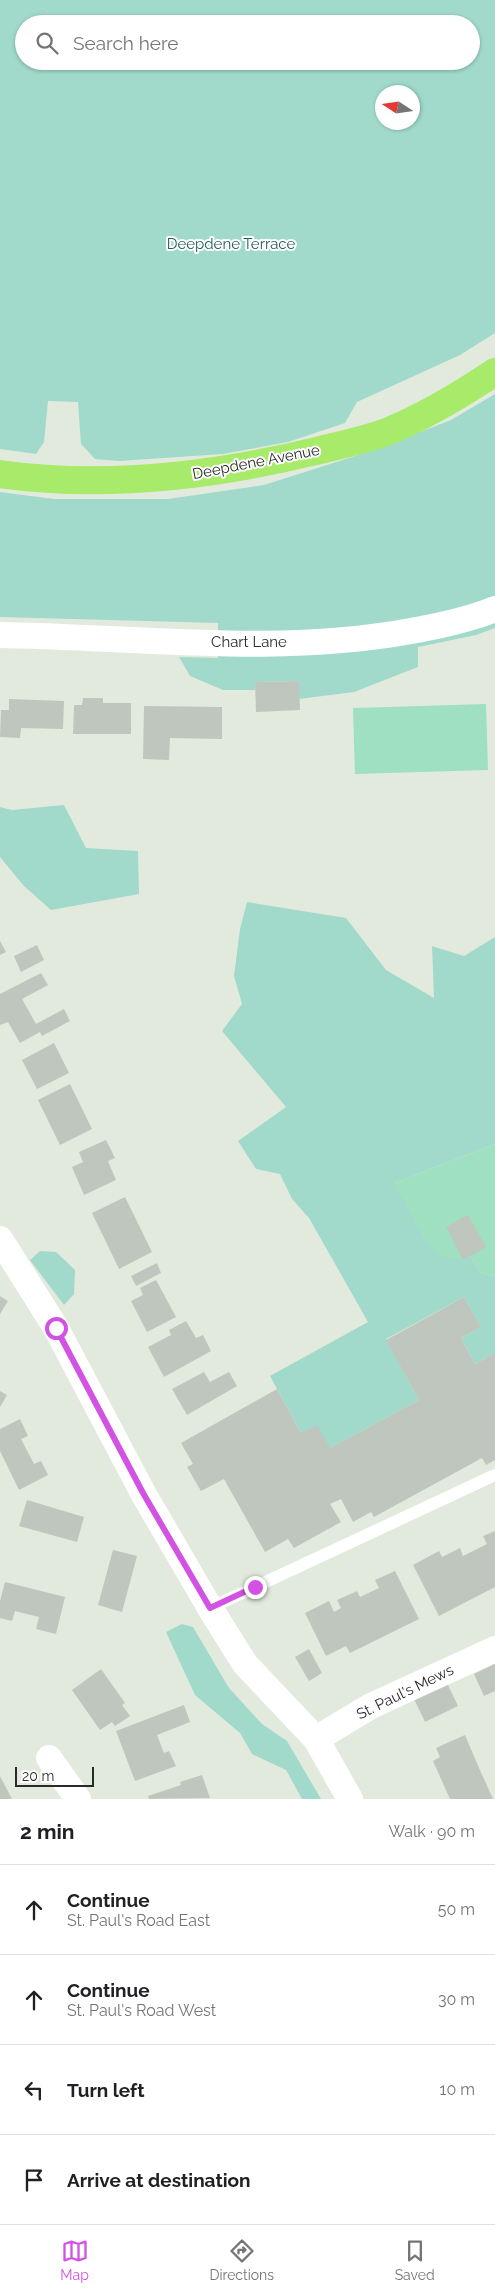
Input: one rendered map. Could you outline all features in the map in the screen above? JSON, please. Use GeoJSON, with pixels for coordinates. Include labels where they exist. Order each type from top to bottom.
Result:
{"type":"FeatureCollection","features":[{"type":"Feature","properties":{"kind":"highway","name":"Deepdene Avenue"},"geometry":{"type":"LineString","coordinates":[[0,474],[55,479],[169,478],[277,460],[388,431],[469,389],[495,372]]}},
{"type":"Feature","properties":{"kind":"street","name":"Chart Lane"},"geometry":{"type":"LineString","coordinates":[[0,635],[243,643],[332,642],[439,626],[495,609]]}},
{"type":"Feature","properties":{"kind":"street"},"geometry":{"type":"LineString","coordinates":[[0,1239],[56,1328],[155,1514],[210,1608],[245,1664],[316,1739],[350,1799]]}},
{"type":"Feature","properties":{"kind":"street","name":"St. Paul's Mews"},"geometry":{"type":"LineString","coordinates":[[316,1739],[371,1706],[495,1649]]}},
{"type":"Feature","properties":{"kind":"street"},"geometry":{"type":"LineString","coordinates":[[49,1758],[78,1799]]}},
{"type":"Feature","properties":{"kind":"lane"},"geometry":{"type":"LineString","coordinates":[[210,1608],[495,1475]]}},
{"type":"Feature","properties":{"kind":"green space","name":"Deepdene Terrace"},"geometry":{"type":"Polygon","coordinates":[[[0,0],[495,0],[495,333],[460,355],[357,402],[345,423],[288,442],[223,454],[119,461],[95,459],[81,444],[78,402],[48,401],[44,442],[36,454],[0,449],[0,0]]]}},
{"type":"Feature","properties":{"kind":"green space"},"geometry":{"type":"Polygon","coordinates":[[[495,394],[495,628],[476,635],[418,647],[418,667],[354,692],[299,699],[298,681],[255,682],[255,690],[223,690],[190,676],[179,657],[218,658],[218,623],[0,617],[0,492],[54,499],[168,499],[264,485],[374,450],[451,420],[495,394]]]}},
{"type":"Feature","properties":{"kind":"green space"},"geometry":{"type":"Polygon","coordinates":[[[486,704],[488,770],[355,774],[353,708],[486,704]]]}},
{"type":"Feature","properties":{"kind":"green space"},"geometry":{"type":"Polygon","coordinates":[[[64,805],[86,848],[138,851],[139,894],[51,910],[24,886],[0,857],[0,807],[12,810],[64,805]]]}},
{"type":"Feature","properties":{"kind":"green space"},"geometry":{"type":"Polygon","coordinates":[[[247,902],[346,918],[386,970],[434,998],[432,946],[464,956],[495,937],[495,1144],[394,1183],[471,1257],[481,1273],[495,1276],[495,1353],[475,1364],[461,1338],[481,1327],[464,1297],[386,1339],[419,1400],[330,1448],[301,1433],[270,1376],[368,1322],[309,1218],[292,1199],[280,1174],[256,1169],[238,1141],[286,1107],[222,1031],[242,1004],[234,976],[240,929],[247,902]]]}},
{"type":"Feature","properties":{"kind":"green space"},"geometry":{"type":"Polygon","coordinates":[[[495,1144],[495,1276],[481,1273],[471,1257],[463,1260],[438,1256],[423,1237],[394,1183],[495,1144]]]}},
{"type":"Feature","properties":{"kind":"green space"},"geometry":{"type":"Polygon","coordinates":[[[40,1251],[56,1252],[75,1270],[74,1294],[64,1305],[30,1260],[40,1251]]]}},
{"type":"Feature","properties":{"kind":"green space"},"geometry":{"type":"Polygon","coordinates":[[[182,1624],[193,1627],[229,1688],[262,1724],[287,1741],[321,1799],[302,1799],[286,1770],[252,1754],[240,1733],[195,1695],[166,1632],[182,1624]]]}},
{"type":"Feature","properties":{"kind":"building"},"geometry":{"type":"Polygon","coordinates":[[[299,681],[300,710],[256,712],[255,682],[299,681]]]}},
{"type":"Feature","properties":{"kind":"building"},"geometry":{"type":"Polygon","coordinates":[[[83,698],[103,698],[103,703],[131,703],[131,734],[73,734],[74,705],[82,705],[83,698]]]}},
{"type":"Feature","properties":{"kind":"building"},"geometry":{"type":"Polygon","coordinates":[[[9,699],[64,701],[63,729],[21,728],[20,738],[0,737],[1,710],[9,710],[9,699]]]}},
{"type":"Feature","properties":{"kind":"building"},"geometry":{"type":"Polygon","coordinates":[[[144,706],[222,707],[222,739],[170,738],[169,760],[143,759],[144,706]]]}},
{"type":"Feature","properties":{"kind":"building"},"geometry":{"type":"Polygon","coordinates":[[[0,941],[6,952],[0,955],[0,941]]]}},
{"type":"Feature","properties":{"kind":"building"},"geometry":{"type":"Polygon","coordinates":[[[37,945],[44,960],[21,972],[14,956],[37,945]]]}},
{"type":"Feature","properties":{"kind":"building"},"geometry":{"type":"Polygon","coordinates":[[[41,973],[48,985],[22,999],[36,1024],[64,1009],[70,1021],[42,1036],[40,1032],[20,1043],[8,1022],[0,1025],[0,994],[41,973]]]}},
{"type":"Feature","properties":{"kind":"building"},"geometry":{"type":"Polygon","coordinates":[[[54,1043],[69,1073],[37,1089],[22,1060],[54,1043]]]}},
{"type":"Feature","properties":{"kind":"building"},"geometry":{"type":"Polygon","coordinates":[[[70,1084],[92,1129],[60,1145],[38,1100],[70,1084]]]}},
{"type":"Feature","properties":{"kind":"building"},"geometry":{"type":"Polygon","coordinates":[[[106,1140],[115,1158],[108,1161],[116,1180],[84,1195],[72,1167],[83,1162],[79,1152],[106,1140]]]}},
{"type":"Feature","properties":{"kind":"building"},"geometry":{"type":"Polygon","coordinates":[[[125,1197],[152,1252],[119,1269],[92,1213],[125,1197]]]}},
{"type":"Feature","properties":{"kind":"building"},"geometry":{"type":"Polygon","coordinates":[[[468,1215],[486,1247],[463,1260],[446,1227],[468,1215]]]}},
{"type":"Feature","properties":{"kind":"building"},"geometry":{"type":"Polygon","coordinates":[[[157,1263],[161,1273],[136,1286],[131,1276],[157,1263]]]}},
{"type":"Feature","properties":{"kind":"building"},"geometry":{"type":"Polygon","coordinates":[[[156,1280],[176,1317],[147,1332],[131,1301],[143,1295],[140,1288],[156,1280]]]}},
{"type":"Feature","properties":{"kind":"building"},"geometry":{"type":"Polygon","coordinates":[[[0,1296],[8,1301],[0,1314],[0,1296]]]}},
{"type":"Feature","properties":{"kind":"building"},"geometry":{"type":"Polygon","coordinates":[[[464,1297],[481,1327],[461,1338],[475,1364],[495,1353],[495,1460],[486,1465],[482,1458],[374,1517],[371,1512],[353,1522],[341,1499],[330,1504],[341,1522],[294,1548],[288,1539],[265,1552],[224,1479],[201,1491],[187,1467],[193,1464],[181,1443],[277,1389],[301,1433],[317,1425],[330,1448],[419,1400],[386,1340],[464,1297]]]}},
{"type":"Feature","properties":{"kind":"building"},"geometry":{"type":"Polygon","coordinates":[[[186,1321],[196,1338],[203,1335],[211,1351],[164,1377],[148,1347],[171,1335],[169,1330],[186,1321]]]}},
{"type":"Feature","properties":{"kind":"building"},"geometry":{"type":"Polygon","coordinates":[[[204,1372],[210,1382],[229,1372],[237,1386],[187,1415],[172,1389],[204,1372]]]}},
{"type":"Feature","properties":{"kind":"building"},"geometry":{"type":"Polygon","coordinates":[[[0,1391],[7,1395],[0,1407],[0,1391]]]}},
{"type":"Feature","properties":{"kind":"building"},"geometry":{"type":"Polygon","coordinates":[[[20,1419],[28,1436],[21,1439],[34,1464],[41,1461],[48,1475],[19,1490],[0,1451],[0,1429],[20,1419]]]}},
{"type":"Feature","properties":{"kind":"building"},"geometry":{"type":"Polygon","coordinates":[[[27,1500],[84,1517],[77,1542],[19,1526],[27,1500]]]}},
{"type":"Feature","properties":{"kind":"building"},"geometry":{"type":"Polygon","coordinates":[[[495,1531],[495,1587],[439,1616],[413,1565],[439,1551],[442,1557],[460,1548],[463,1556],[487,1544],[483,1536],[495,1531]]]}},
{"type":"Feature","properties":{"kind":"building"},"geometry":{"type":"Polygon","coordinates":[[[113,1550],[137,1556],[122,1612],[98,1605],[113,1550]]]}},
{"type":"Feature","properties":{"kind":"building"},"geometry":{"type":"Polygon","coordinates":[[[395,1571],[419,1619],[350,1653],[346,1646],[326,1656],[305,1613],[329,1601],[334,1612],[341,1608],[337,1600],[357,1591],[360,1597],[379,1588],[375,1580],[395,1571]]]}},
{"type":"Feature","properties":{"kind":"building"},"geometry":{"type":"Polygon","coordinates":[[[5,1582],[65,1597],[56,1634],[36,1629],[39,1617],[15,1611],[12,1621],[0,1618],[0,1601],[5,1582]]]}},
{"type":"Feature","properties":{"kind":"building"},"geometry":{"type":"Polygon","coordinates":[[[309,1649],[322,1673],[309,1681],[295,1657],[309,1649]]]}},
{"type":"Feature","properties":{"kind":"building"},"geometry":{"type":"Polygon","coordinates":[[[495,1664],[495,1691],[484,1696],[474,1674],[495,1664]]]}},
{"type":"Feature","properties":{"kind":"building"},"geometry":{"type":"Polygon","coordinates":[[[101,1669],[125,1703],[122,1705],[130,1716],[115,1726],[112,1722],[100,1730],[72,1690],[101,1669]]]}},
{"type":"Feature","properties":{"kind":"building"},"geometry":{"type":"Polygon","coordinates":[[[447,1683],[458,1706],[425,1722],[414,1699],[447,1683]]]}},
{"type":"Feature","properties":{"kind":"building"},"geometry":{"type":"Polygon","coordinates":[[[184,1705],[190,1722],[157,1735],[164,1753],[169,1751],[176,1766],[135,1781],[116,1731],[184,1705]]]}},
{"type":"Feature","properties":{"kind":"building"},"geometry":{"type":"Polygon","coordinates":[[[465,1735],[493,1799],[450,1799],[433,1761],[440,1757],[436,1748],[465,1735]]]}},
{"type":"Feature","properties":{"kind":"building"},"geometry":{"type":"Polygon","coordinates":[[[202,1775],[210,1798],[149,1799],[148,1796],[181,1785],[180,1782],[202,1775]]]}},
{"type":"Feature","properties":{"kind":"building"},"geometry":{"type":"Polygon","coordinates":[[[0,1776],[12,1799],[0,1799],[0,1776]]]}},
{"type":"Feature","properties":{"kind":"route"},"geometry":{"type":"LineString","coordinates":[[56,1328],[143,1493],[210,1608],[255,1587]]}}]}
